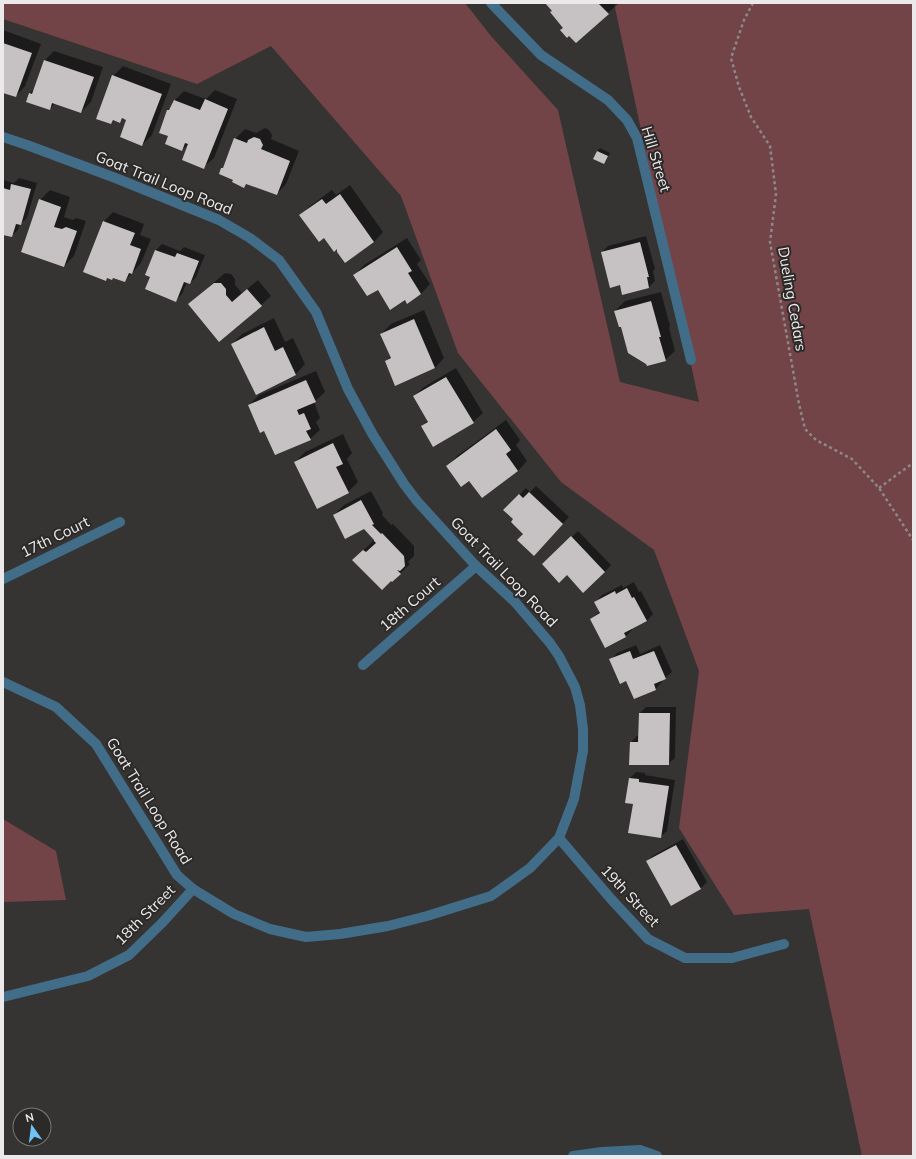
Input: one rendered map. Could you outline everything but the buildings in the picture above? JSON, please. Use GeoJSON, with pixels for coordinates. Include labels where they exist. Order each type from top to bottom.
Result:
{"type":"FeatureCollection","features":[{"type":"Feature","properties":{"kind":"street","name":"Hill Street"},"geometry":{"type":"LineString","coordinates":[[491,3],[541,55],[608,100],[627,120],[637,138],[691,360]]}},
{"type":"Feature","properties":{"kind":"street","name":"Goat Trail Loop Road"},"geometry":{"type":"LineString","coordinates":[[3,137],[118,179],[219,220],[250,238],[279,260],[316,312],[348,389],[390,464],[417,501],[476,566],[515,602],[540,629],[559,656],[575,687],[580,705],[583,729],[583,751],[574,799],[559,838],[530,868],[491,896],[388,926],[340,934],[306,937],[270,928],[234,914],[193,888],[177,875],[96,744],[56,707],[3,682]]}},
{"type":"Feature","properties":{"kind":"street","name":"17th Court"},"geometry":{"type":"LineString","coordinates":[[3,579],[120,522]]}},
{"type":"Feature","properties":{"kind":"street","name":"18th Court"},"geometry":{"type":"LineString","coordinates":[[363,665],[476,566]]}},
{"type":"Feature","properties":{"kind":"street","name":"19th Street"},"geometry":{"type":"LineString","coordinates":[[559,838],[611,899],[648,938],[685,958],[732,958],[784,944]]}},
{"type":"Feature","properties":{"kind":"street","name":"18th Street"},"geometry":{"type":"LineString","coordinates":[[3,997],[88,976],[129,955],[162,923],[193,888]]}},
{"type":"Feature","properties":{"kind":"street"},"geometry":{"type":"LineString","coordinates":[[573,1156],[602,1152],[640,1150],[657,1156]]}},
{"type":"Feature","properties":{"kind":"path","name":"Dueling Cedars"},"geometry":{"type":"LineString","coordinates":[[753,3],[744,20],[731,58],[739,87],[751,116],[770,146],[776,194],[770,242],[799,404],[805,429],[816,440],[852,459],[879,488],[913,540]]}},
{"type":"Feature","properties":{"kind":"path"},"geometry":{"type":"LineString","coordinates":[[879,488],[913,463]]}},
{"type":"Feature","properties":{"kind":"shaded area"},"geometry":{"type":"Polygon","coordinates":[[[3,3],[465,3],[491,36],[558,110],[620,382],[699,402],[614,3],[913,3],[913,1156],[862,1156],[809,909],[734,915],[679,828],[699,671],[654,550],[561,482],[458,353],[401,196],[271,46],[197,84],[3,19],[3,3]]]}},
{"type":"Feature","properties":{"kind":"shaded area"},"geometry":{"type":"Polygon","coordinates":[[[3,819],[56,851],[66,900],[3,902],[3,819]]]}}]}
